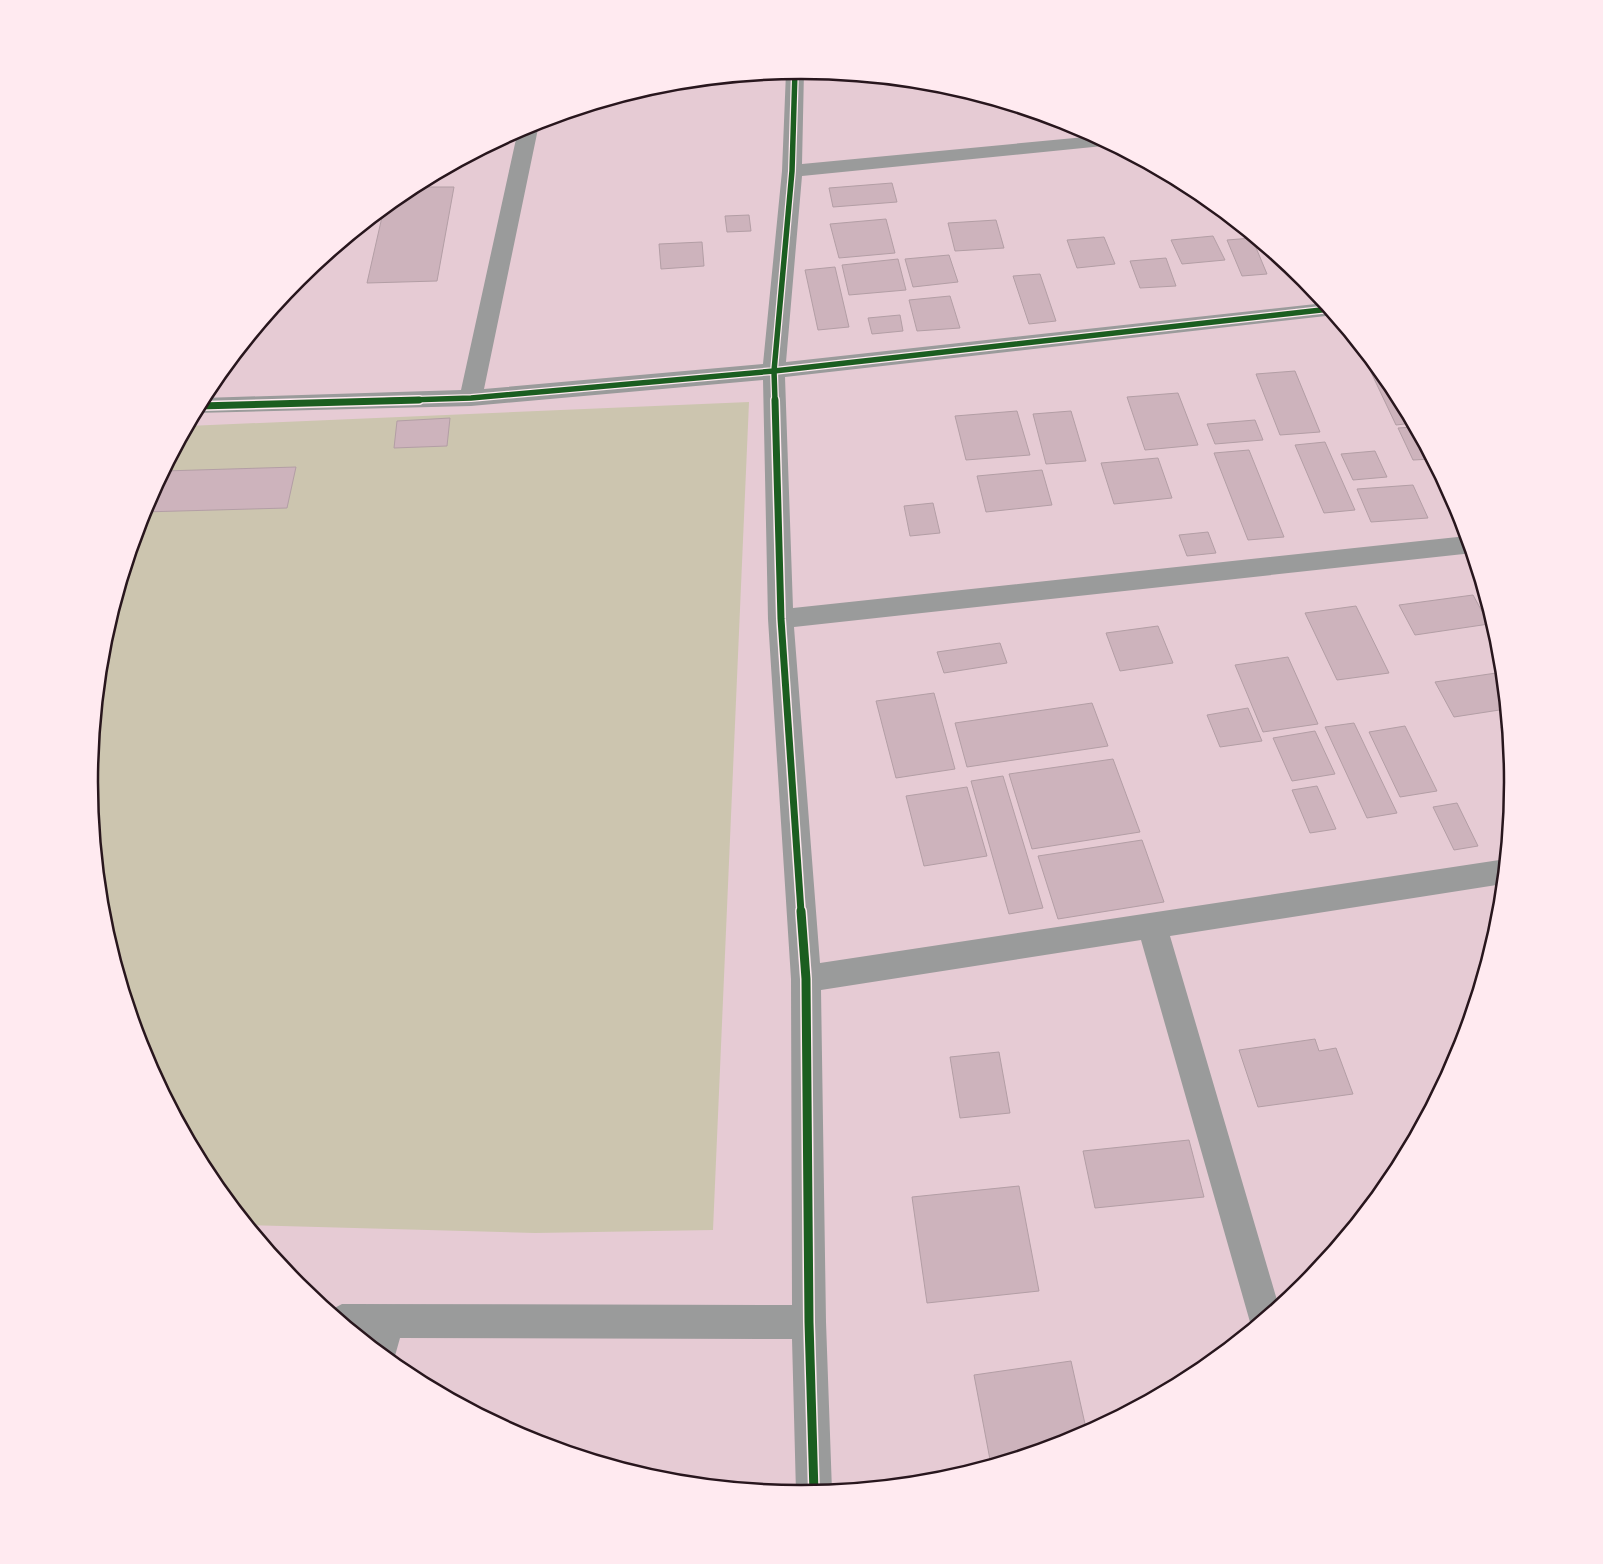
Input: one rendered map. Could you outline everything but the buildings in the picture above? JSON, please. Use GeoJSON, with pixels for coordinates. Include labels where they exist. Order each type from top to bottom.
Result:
{"type":"FeatureCollection","features":[{"type":"Feature","properties":{"kind":"street"},"geometry":{"type":"LineString","coordinates":[[796,79],[792,171],[774,371],[781,619],[806,979],[809,1322],[814,1485]]}},
{"type":"Feature","properties":{"kind":"street"},"geometry":{"type":"LineString","coordinates":[[470,398],[527,134]]}},
{"type":"Feature","properties":{"kind":"street"},"geometry":{"type":"LineString","coordinates":[[792,171],[1095,143]]}},
{"type":"Feature","properties":{"kind":"street"},"geometry":{"type":"LineString","coordinates":[[208,406],[470,398],[774,371],[1322,310]]}},
{"type":"Feature","properties":{"kind":"street"},"geometry":{"type":"LineString","coordinates":[[781,619],[1463,545]]}},
{"type":"Feature","properties":{"kind":"street"},"geometry":{"type":"LineString","coordinates":[[806,979],[1499,872]]}},
{"type":"Feature","properties":{"kind":"street"},"geometry":{"type":"LineString","coordinates":[[1152,926],[1264,1312]]}},
{"type":"Feature","properties":{"kind":"street"},"geometry":{"type":"LineString","coordinates":[[357,1327],[383,1337],[809,1322]]}},
{"type":"Feature","properties":{"kind":"shaded area"},"geometry":{"type":"Polygon","coordinates":[[[749,402],[713,1230],[535,1233],[256,1225],[217,1173],[192,1134],[171,1093],[152,1051],[122,964],[104,874],[98,782],[104,690],[122,600],[152,513],[195,426],[749,402]]]}},
{"type":"Feature","properties":{"kind":"cycle path"},"geometry":{"type":"LineString","coordinates":[[795,79],[792,171],[774,371],[781,619],[806,979],[809,1322],[814,1485]]}},
{"type":"Feature","properties":{"kind":"cycle path"},"geometry":{"type":"LineString","coordinates":[[208,406],[471,398],[774,371],[1322,310]]}}]}
